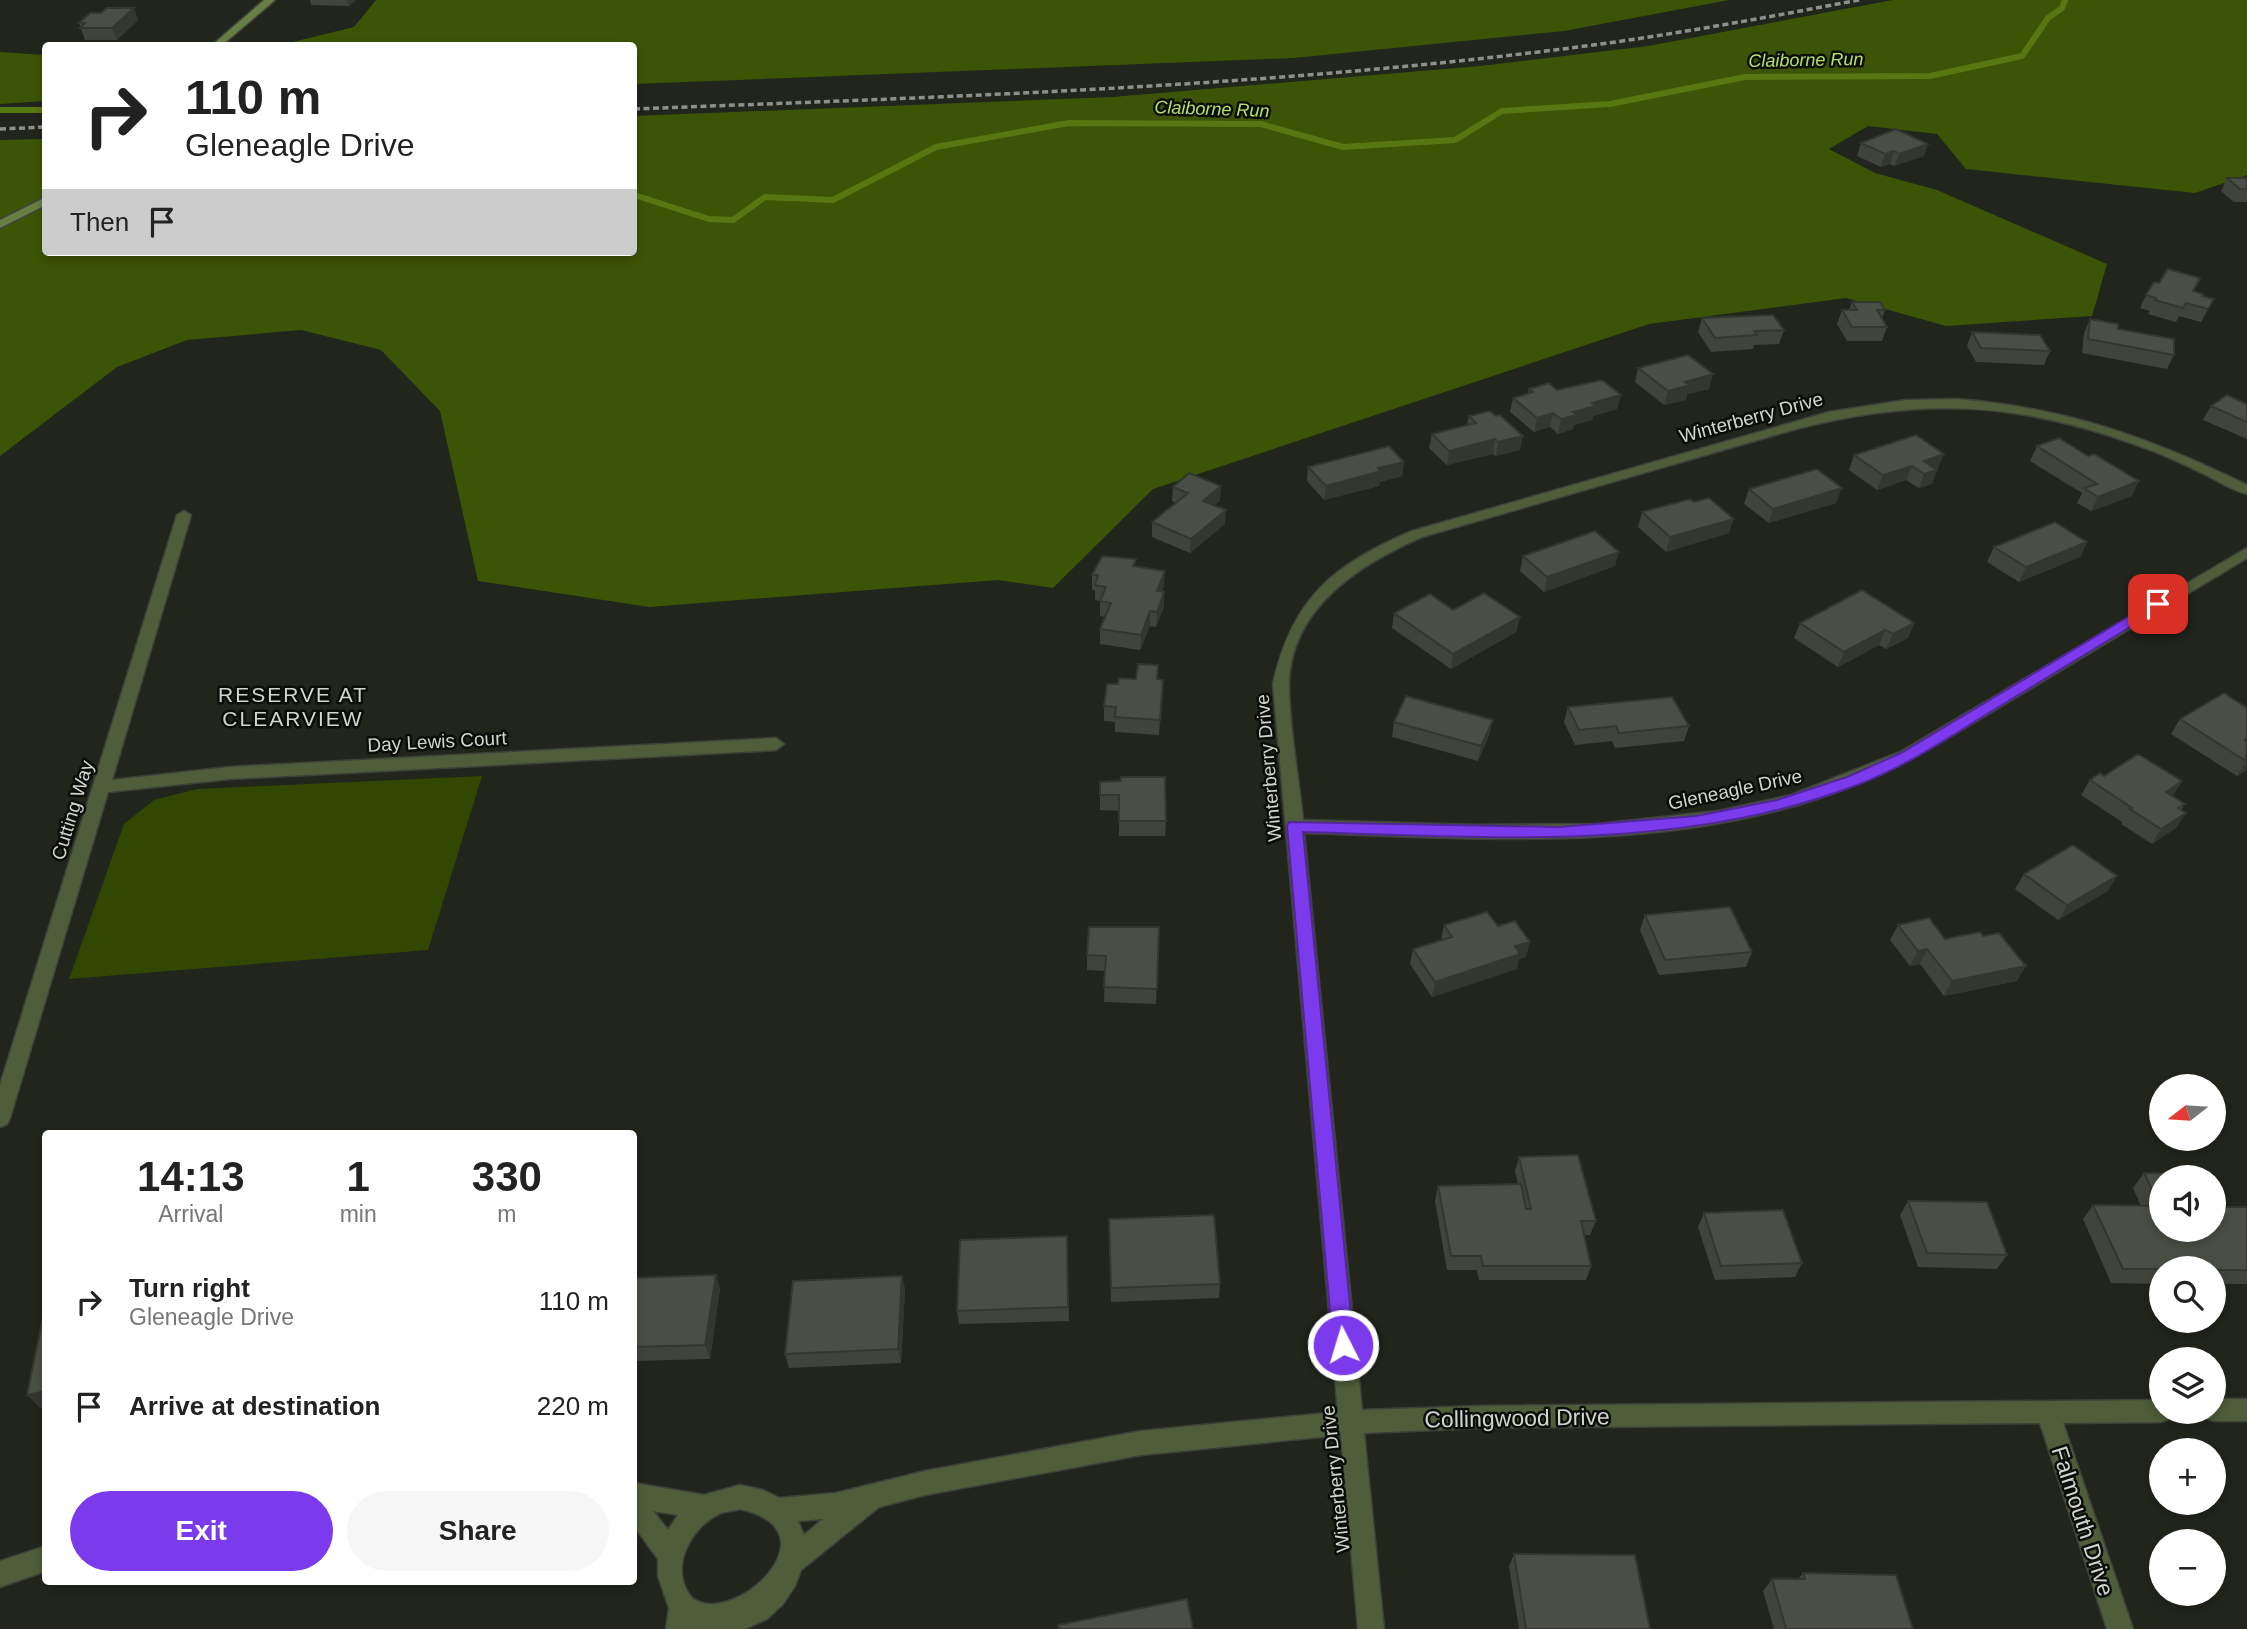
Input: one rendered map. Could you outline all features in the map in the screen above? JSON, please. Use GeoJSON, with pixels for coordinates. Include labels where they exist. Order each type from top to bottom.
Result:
{"type":"FeatureCollection","features":[{"type":"Feature","properties":{"kind":"street"},"geometry":{"type":"LineString","coordinates":[[220,42],[270,0]]}},
{"type":"Feature","properties":{"kind":"street"},"geometry":{"type":"LineString","coordinates":[[0,226],[42,202]]}},
{"type":"Feature","properties":{"kind":"street","name":"Winterberry Drive"},"geometry":{"type":"LineString","coordinates":[[1371,1629],[1282,684],[1285,659],[1295,629],[1312,603],[1335,579],[1363,559],[1417,534],[1791,426],[1853,411],[1900,405],[1976,405],[2066,417],[2167,450],[2247,490]]}},
{"type":"Feature","properties":{"kind":"street","name":"Cutting Way"},"geometry":{"type":"LineString","coordinates":[[0,1118],[184,515]]}},
{"type":"Feature","properties":{"kind":"street","name":"Gleneagle Drive"},"geometry":{"type":"LineString","coordinates":[[1295,826],[1559,833],[1696,822],[1778,805],[1852,781],[1906,756],[2247,552]]}},
{"type":"Feature","properties":{"kind":"street","name":"Day Lewis Court"},"geometry":{"type":"LineString","coordinates":[[101,787],[230,773],[776,744]]}},
{"type":"Feature","properties":{"kind":"street"},"geometry":{"type":"LineString","coordinates":[[2226,1410],[2247,1410]]}},
{"type":"Feature","properties":{"kind":"street","name":"Collingwood Drive"},"geometry":{"type":"LineString","coordinates":[[774,1511],[836,1505],[878,1494],[1141,1443],[1351,1422],[1480,1417],[2149,1411]]}},
{"type":"Feature","properties":{"kind":"street","name":"Falmouth Drive"},"geometry":{"type":"LineString","coordinates":[[2048,1413],[2120,1629]]}},
{"type":"Feature","properties":{"kind":"street","name":"Collingwood Drive"},"geometry":{"type":"LineString","coordinates":[[791,1562],[828,1530],[878,1494]]}},
{"type":"Feature","properties":{"kind":"street"},"geometry":{"type":"LineString","coordinates":[[637,1496],[707,1508]]}},
{"type":"Feature","properties":{"kind":"street"},"geometry":{"type":"LineString","coordinates":[[740,1497],[766,1503],[785,1520],[793,1545],[791,1562],[789,1573],[773,1599],[752,1615],[729,1625],[704,1621],[685,1611],[680,1617],[668,1570],[673,1546],[689,1521],[707,1508],[740,1497]]}},
{"type":"Feature","properties":{"kind":"street"},"geometry":{"type":"LineString","coordinates":[[637,1513],[671,1555]]}},
{"type":"Feature","properties":{"kind":"street"},"geometry":{"type":"LineString","coordinates":[[0,1574],[42,1559]]}},
{"type":"Feature","properties":{"kind":"green space"},"geometry":{"type":"Polygon","coordinates":[[[376,0],[1729,0],[1564,31],[1294,58],[637,84],[637,42],[292,42],[354,27],[376,0]]]}},
{"type":"Feature","properties":{"kind":"green space"},"geometry":{"type":"Polygon","coordinates":[[[1893,0],[2247,0],[2247,175],[2195,193],[1966,169],[1937,134],[1868,126],[1829,149],[1875,173],[1937,190],[2107,264],[2092,316],[1946,326],[1846,298],[1649,324],[1153,489],[1053,588],[998,580],[649,607],[478,581],[440,411],[381,350],[301,330],[187,340],[117,367],[0,456],[0,140],[42,139],[42,256],[637,256],[637,116],[1112,97],[1480,66],[1648,46],[1893,0]]]}},
{"type":"Feature","properties":{"kind":"green space"},"geometry":{"type":"Polygon","coordinates":[[[0,52],[42,55],[42,101],[0,104],[0,52]]]}},
{"type":"Feature","properties":{"kind":"green space"},"geometry":{"type":"Polygon","coordinates":[[[482,776],[428,950],[69,979],[124,824],[154,800],[197,789],[482,776]]]}},
{"type":"Feature","properties":{"kind":"building"},"geometry":{"type":"Polygon","coordinates":[[[107,8],[134,8],[112,28],[80,28],[85,23],[79,23],[90,13],[101,13],[107,8]]]}},
{"type":"Feature","properties":{"kind":"building"},"geometry":{"type":"Polygon","coordinates":[[[1896,129],[1928,144],[1899,154],[1894,151],[1885,154],[1861,143],[1896,129]]]}},
{"type":"Feature","properties":{"kind":"building"},"geometry":{"type":"Polygon","coordinates":[[[2227,178],[2247,178],[2247,189],[2240,189],[2227,178]]]}},
{"type":"Feature","properties":{"kind":"building"},"geometry":{"type":"Polygon","coordinates":[[[2168,269],[2200,278],[2193,291],[2214,299],[2208,309],[2186,303],[2183,308],[2146,295],[2154,282],[2159,283],[2168,269]]]}},
{"type":"Feature","properties":{"kind":"building"},"geometry":{"type":"Polygon","coordinates":[[[1852,302],[1880,302],[1885,310],[1877,310],[1887,327],[1852,327],[1842,310],[1857,310],[1852,302]]]}},
{"type":"Feature","properties":{"kind":"building"},"geometry":{"type":"Polygon","coordinates":[[[1773,315],[1784,330],[1754,331],[1757,335],[1715,338],[1702,318],[1773,315]]]}},
{"type":"Feature","properties":{"kind":"building"},"geometry":{"type":"Polygon","coordinates":[[[2090,319],[2118,324],[2118,329],[2174,339],[2174,355],[2088,339],[2090,319]]]}},
{"type":"Feature","properties":{"kind":"building"},"geometry":{"type":"Polygon","coordinates":[[[1972,332],[2040,335],[2050,351],[1981,348],[1972,332]]]}},
{"type":"Feature","properties":{"kind":"building"},"geometry":{"type":"Polygon","coordinates":[[[1688,355],[1713,374],[1685,382],[1690,385],[1668,391],[1638,368],[1688,355]]]}},
{"type":"Feature","properties":{"kind":"building"},"geometry":{"type":"Polygon","coordinates":[[[1602,380],[1621,395],[1592,403],[1596,406],[1573,412],[1577,415],[1561,419],[1553,413],[1537,418],[1513,398],[1533,392],[1529,389],[1549,383],[1557,390],[1602,380]]]}},
{"type":"Feature","properties":{"kind":"building"},"geometry":{"type":"Polygon","coordinates":[[[2227,395],[2247,404],[2247,422],[2211,406],[2227,395]]]}},
{"type":"Feature","properties":{"kind":"building"},"geometry":{"type":"Polygon","coordinates":[[[1490,411],[1496,416],[1500,415],[1523,436],[1498,442],[1495,439],[1449,451],[1432,434],[1476,423],[1469,416],[1490,411]]]}},
{"type":"Feature","properties":{"kind":"building"},"geometry":{"type":"Polygon","coordinates":[[[1916,435],[1944,454],[1924,461],[1937,470],[1924,474],[1912,466],[1883,475],[1854,455],[1916,435]]]}},
{"type":"Feature","properties":{"kind":"building"},"geometry":{"type":"Polygon","coordinates":[[[2059,438],[2088,456],[2094,454],[2139,481],[2098,497],[2084,488],[2097,484],[2037,446],[2059,438]]]}},
{"type":"Feature","properties":{"kind":"building"},"geometry":{"type":"Polygon","coordinates":[[[1389,446],[1404,462],[1326,486],[1308,467],[1389,446]]]}},
{"type":"Feature","properties":{"kind":"building"},"geometry":{"type":"Polygon","coordinates":[[[1817,469],[1842,488],[1773,509],[1749,489],[1817,469]]]}},
{"type":"Feature","properties":{"kind":"building"},"geometry":{"type":"Polygon","coordinates":[[[1189,473],[1221,486],[1203,501],[1226,510],[1191,539],[1152,522],[1188,493],[1173,487],[1189,473]]]}},
{"type":"Feature","properties":{"kind":"building"},"geometry":{"type":"Polygon","coordinates":[[[1709,498],[1734,519],[1670,537],[1642,512],[1690,499],[1694,502],[1709,498]]]}},
{"type":"Feature","properties":{"kind":"building"},"geometry":{"type":"Polygon","coordinates":[[[2055,522],[2087,542],[2026,567],[1994,547],[2055,522]]]}},
{"type":"Feature","properties":{"kind":"building"},"geometry":{"type":"Polygon","coordinates":[[[1595,531],[1619,552],[1547,577],[1523,556],[1595,531]]]}},
{"type":"Feature","properties":{"kind":"building"},"geometry":{"type":"Polygon","coordinates":[[[1102,556],[1136,559],[1133,566],[1165,571],[1157,591],[1164,592],[1157,612],[1150,611],[1141,635],[1100,629],[1111,603],[1100,601],[1106,587],[1095,585],[1098,575],[1092,575],[1102,556]]]}},
{"type":"Feature","properties":{"kind":"building"},"geometry":{"type":"Polygon","coordinates":[[[1862,590],[1914,623],[1893,634],[1885,630],[1844,652],[1800,623],[1862,590]]]}},
{"type":"Feature","properties":{"kind":"building"},"geometry":{"type":"Polygon","coordinates":[[[1484,593],[1520,617],[1453,654],[1394,613],[1430,594],[1453,610],[1484,593]]]}},
{"type":"Feature","properties":{"kind":"building"},"geometry":{"type":"Polygon","coordinates":[[[1138,664],[1158,665],[1157,679],[1163,680],[1160,720],[1115,717],[1116,707],[1104,706],[1107,684],[1118,684],[1119,678],[1136,679],[1138,664]]]}},
{"type":"Feature","properties":{"kind":"building"},"geometry":{"type":"Polygon","coordinates":[[[2224,693],[2247,708],[2246,761],[2180,719],[2224,693]]]}},
{"type":"Feature","properties":{"kind":"building"},"geometry":{"type":"Polygon","coordinates":[[[1406,696],[1493,720],[1481,746],[1394,722],[1406,696]]]}},
{"type":"Feature","properties":{"kind":"building"},"geometry":{"type":"Polygon","coordinates":[[[1672,697],[1689,726],[1619,733],[1616,726],[1579,730],[1568,707],[1672,697]]]}},
{"type":"Feature","properties":{"kind":"building"},"geometry":{"type":"Polygon","coordinates":[[[2138,754],[2182,781],[2166,792],[2185,804],[2178,808],[2186,813],[2161,829],[2090,780],[2100,773],[2104,776],[2138,754]]]}},
{"type":"Feature","properties":{"kind":"building"},"geometry":{"type":"Polygon","coordinates":[[[1121,777],[1165,777],[1166,821],[1119,821],[1119,795],[1100,795],[1100,782],[1120,781],[1121,777]]]}},
{"type":"Feature","properties":{"kind":"building"},"geometry":{"type":"Polygon","coordinates":[[[2073,845],[2117,876],[2067,905],[2024,874],[2073,845]]]}},
{"type":"Feature","properties":{"kind":"building"},"geometry":{"type":"Polygon","coordinates":[[[1730,907],[1752,952],[1665,960],[1645,915],[1730,907]]]}},
{"type":"Feature","properties":{"kind":"building"},"geometry":{"type":"Polygon","coordinates":[[[1487,912],[1498,926],[1515,921],[1530,942],[1515,946],[1520,954],[1435,982],[1413,949],[1452,937],[1444,925],[1487,912]]]}},
{"type":"Feature","properties":{"kind":"building"},"geometry":{"type":"Polygon","coordinates":[[[1929,918],[1945,939],[1980,932],[1983,936],[1999,933],[2026,966],[1952,981],[1927,949],[1918,951],[1898,925],[1929,918]]]}},
{"type":"Feature","properties":{"kind":"building"},"geometry":{"type":"Polygon","coordinates":[[[1089,927],[1159,927],[1157,989],[1104,987],[1106,956],[1087,955],[1089,927]]]}},
{"type":"Feature","properties":{"kind":"building"},"geometry":{"type":"Polygon","coordinates":[[[1578,1155],[1596,1221],[1581,1221],[1591,1266],[1483,1266],[1481,1256],[1451,1256],[1438,1186],[1521,1184],[1526,1209],[1531,1209],[1519,1157],[1578,1155]]]}},
{"type":"Feature","properties":{"kind":"building"},"geometry":{"type":"Polygon","coordinates":[[[1908,1201],[1987,1202],[2007,1255],[1927,1253],[1908,1201]]]}},
{"type":"Feature","properties":{"kind":"building"},"geometry":{"type":"Polygon","coordinates":[[[2093,1205],[2149,1206],[2149,1242],[2226,1242],[2226,1207],[2247,1207],[2247,1270],[2226,1270],[2226,1256],[2149,1256],[2149,1269],[2123,1269],[2093,1205]]]}},
{"type":"Feature","properties":{"kind":"building"},"geometry":{"type":"Polygon","coordinates":[[[1783,1210],[1802,1263],[1721,1266],[1704,1213],[1783,1210]]]}},
{"type":"Feature","properties":{"kind":"building"},"geometry":{"type":"Polygon","coordinates":[[[1214,1215],[1220,1284],[1111,1288],[1109,1219],[1214,1215]]]}},
{"type":"Feature","properties":{"kind":"building"},"geometry":{"type":"Polygon","coordinates":[[[1067,1236],[1068,1307],[957,1311],[960,1240],[1067,1236]]]}},
{"type":"Feature","properties":{"kind":"building"},"geometry":{"type":"Polygon","coordinates":[[[716,1275],[705,1345],[637,1347],[637,1278],[716,1275]]]}},
{"type":"Feature","properties":{"kind":"building"},"geometry":{"type":"Polygon","coordinates":[[[902,1276],[898,1349],[785,1354],[793,1281],[902,1276]]]}},
{"type":"Feature","properties":{"kind":"building"},"geometry":{"type":"Polygon","coordinates":[[[42,1322],[42,1392],[27,1395],[42,1322]]]}},
{"type":"Feature","properties":{"kind":"building"},"geometry":{"type":"Polygon","coordinates":[[[1514,1554],[1635,1555],[1650,1629],[1526,1629],[1514,1554]]]}},
{"type":"Feature","properties":{"kind":"building"},"geometry":{"type":"Polygon","coordinates":[[[1803,1573],[1896,1575],[1913,1629],[1786,1629],[1772,1579],[1805,1579],[1803,1573]]]}},
{"type":"Feature","properties":{"kind":"building"},"geometry":{"type":"Polygon","coordinates":[[[1187,1599],[1193,1629],[1059,1629],[1058,1625],[1187,1599]]]}},
{"type":"Feature","properties":{"kind":"waterway","name":"Claiborne Run"},"geometry":{"type":"LineString","coordinates":[[637,196],[709,219],[733,220],[765,197],[833,200],[936,147],[1069,123],[1261,124],[1343,147],[1455,140],[1502,111],[1610,104],[1745,77],[1930,76],[2022,56],[2048,18],[2062,8],[2065,0]]}},
{"type":"Feature","properties":{"kind":"waterway","name":"Claiborne Run"},"geometry":{"type":"LineString","coordinates":[[0,110],[42,110]]}},
{"type":"Feature","properties":{"kind":"railway"},"geometry":{"type":"LineString","coordinates":[[637,109],[1095,89],[1325,74],[1592,45],[1707,28],[1859,0]]}},
{"type":"Feature","properties":{"kind":"railway"},"geometry":{"type":"LineString","coordinates":[[0,129],[42,127]]}},
{"type":"Feature","properties":{"kind":"district","name":"RESERVE AT CLEARVIEW"},"geometry":{"type":"Point","coordinates":[293,707]}},
{"type":"Feature","properties":{"kind":"route"},"geometry":{"type":"LineString","coordinates":[[1343,1345],[1295,826],[1559,833],[1637,829],[1696,822],[1778,805],[1852,781],[1906,756],[2158,604]]}}]}
